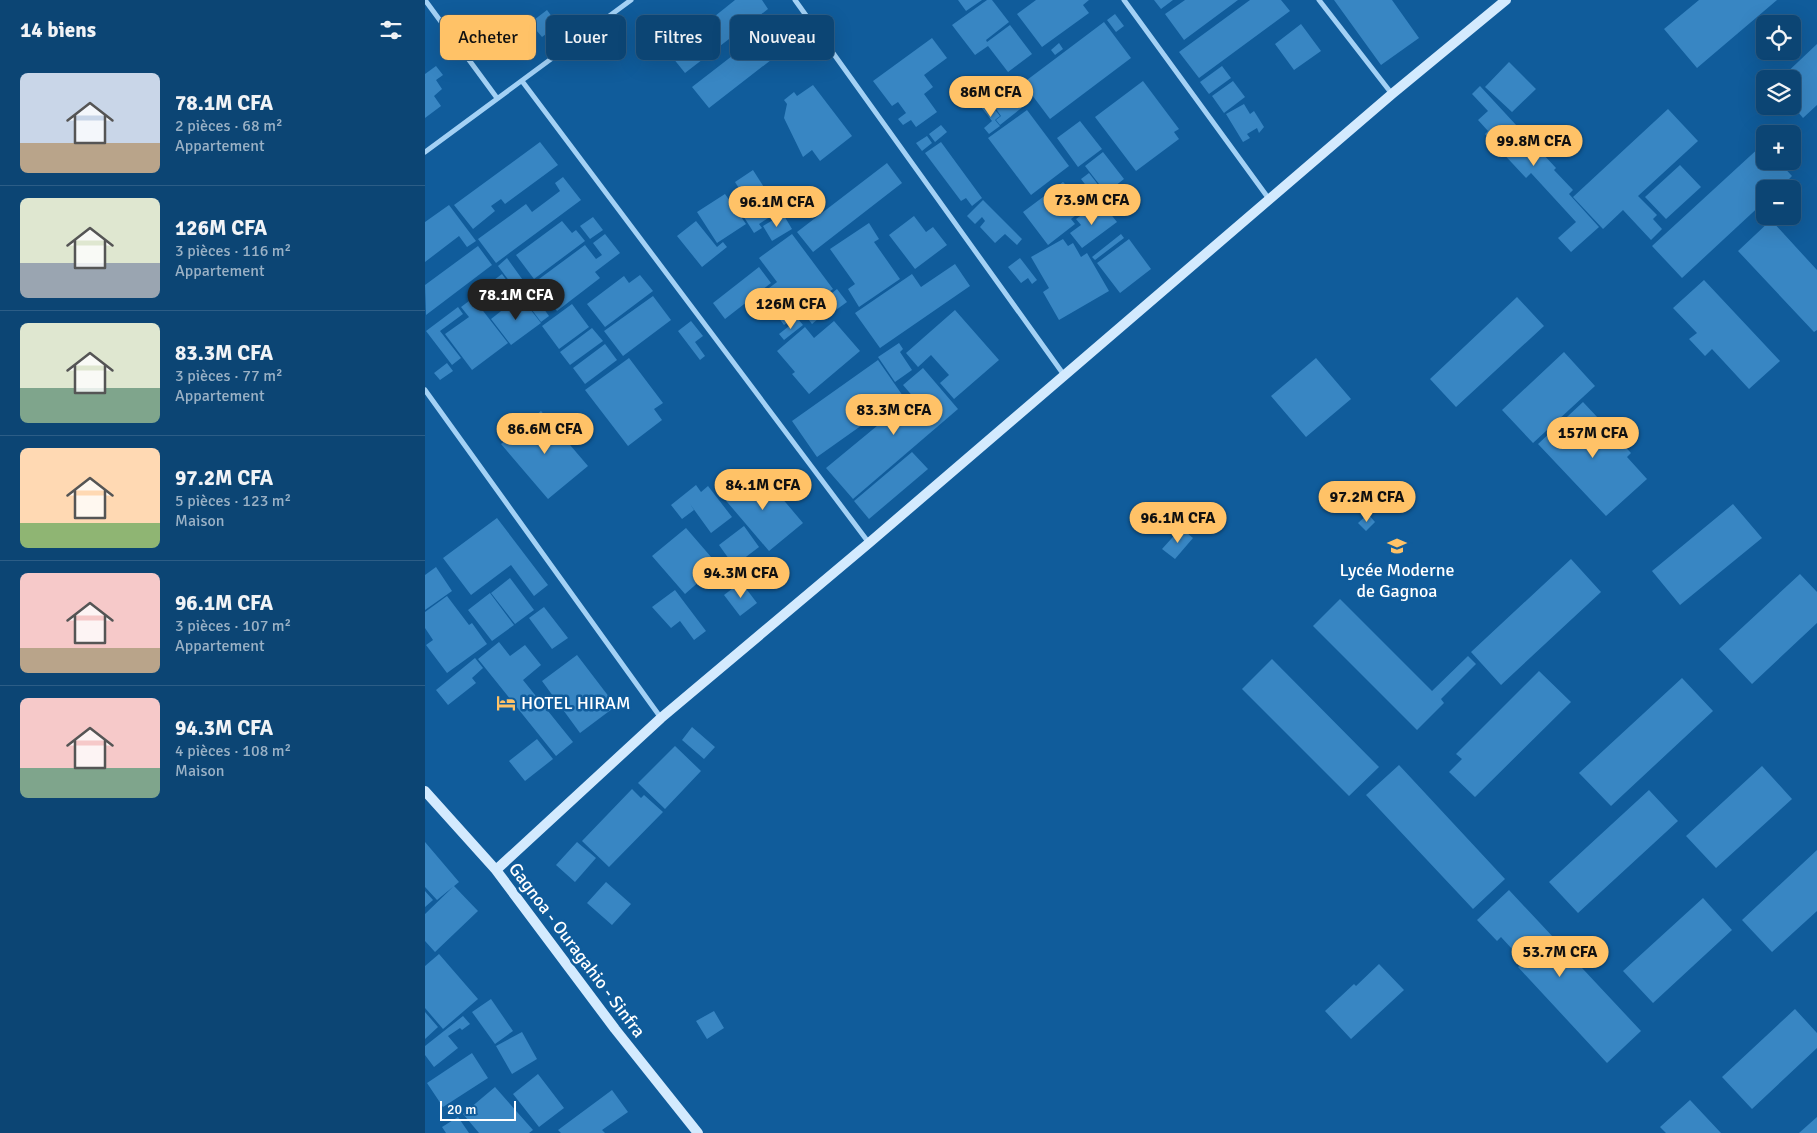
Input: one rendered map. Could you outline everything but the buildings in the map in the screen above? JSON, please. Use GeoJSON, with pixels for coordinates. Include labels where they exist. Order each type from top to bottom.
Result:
{"type":"FeatureCollection","features":[{"type":"Feature","properties":{"kind":"street"},"geometry":{"type":"LineString","coordinates":[[425,0],[497,98]]}},
{"type":"Feature","properties":{"kind":"street"},"geometry":{"type":"LineString","coordinates":[[425,152],[631,0]]}},
{"type":"Feature","properties":{"kind":"street"},"geometry":{"type":"LineString","coordinates":[[795,0],[1064,375]]}},
{"type":"Feature","properties":{"kind":"street"},"geometry":{"type":"LineString","coordinates":[[1124,0],[1269,199]]}},
{"type":"Feature","properties":{"kind":"street"},"geometry":{"type":"LineString","coordinates":[[1319,0],[1392,94]]}},
{"type":"Feature","properties":{"kind":"street"},"geometry":{"type":"LineString","coordinates":[[496,870],[661,718],[869,543],[1392,94],[1506,0]]}},
{"type":"Feature","properties":{"kind":"street"},"geometry":{"type":"LineString","coordinates":[[522,81],[869,543]]}},
{"type":"Feature","properties":{"kind":"street"},"geometry":{"type":"LineString","coordinates":[[425,390],[661,718]]}},
{"type":"Feature","properties":{"kind":"street","name":"Gagnoa - Ouragahio - Sinfra"},"geometry":{"type":"LineString","coordinates":[[425,791],[496,870],[615,1029],[698,1133]]}},
{"type":"Feature","properties":{"kind":"place","name":"Lycée Moderne de Gagnoa"},"geometry":{"type":"Point","coordinates":[1397,546]}},
{"type":"Feature","properties":{"kind":"place","name":"HOTEL HIRAM"},"geometry":{"type":"Point","coordinates":[506,703]}}]}
